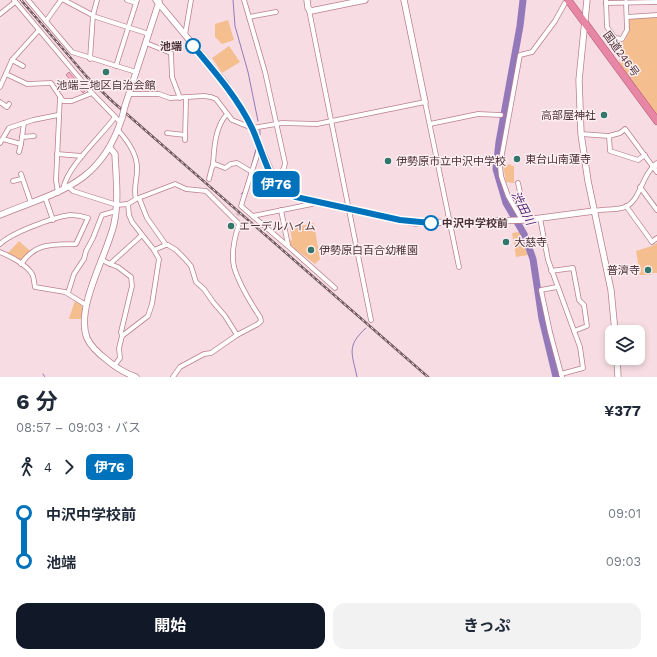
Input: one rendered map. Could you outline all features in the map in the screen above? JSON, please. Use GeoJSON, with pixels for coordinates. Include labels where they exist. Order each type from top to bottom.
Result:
{"type":"FeatureCollection","features":[{"type":"Feature","properties":{"kind":"highway","name":"国道246号"},"geometry":{"type":"LineString","coordinates":[[566,2],[585,23],[657,122]]}},
{"type":"Feature","properties":{"kind":"street"},"geometry":{"type":"LineString","coordinates":[[28,0],[72,52],[90,59],[136,72]]}},
{"type":"Feature","properties":{"kind":"street"},"geometry":{"type":"LineString","coordinates":[[46,21],[61,0]]}},
{"type":"Feature","properties":{"kind":"street"},"geometry":{"type":"LineString","coordinates":[[64,0],[93,15],[149,34]]}},
{"type":"Feature","properties":{"kind":"street"},"geometry":{"type":"LineString","coordinates":[[90,59],[93,15],[97,0]]}},
{"type":"Feature","properties":{"kind":"street"},"geometry":{"type":"LineString","coordinates":[[116,66],[136,2],[127,0]]}},
{"type":"Feature","properties":{"kind":"street"},"geometry":{"type":"LineString","coordinates":[[184,36],[191,0]]}},
{"type":"Feature","properties":{"kind":"street"},"geometry":{"type":"LineString","coordinates":[[244,0],[264,72],[285,165],[275,181]]}},
{"type":"Feature","properties":{"kind":"street"},"geometry":{"type":"LineString","coordinates":[[307,0],[371,320]]}},
{"type":"Feature","properties":{"kind":"street"},"geometry":{"type":"LineString","coordinates":[[309,10],[365,0]]}},
{"type":"Feature","properties":{"kind":"street"},"geometry":{"type":"LineString","coordinates":[[404,0],[459,267]]}},
{"type":"Feature","properties":{"kind":"street"},"geometry":{"type":"LineString","coordinates":[[587,0],[579,80],[581,134],[594,211],[611,290],[614,325]]}},
{"type":"Feature","properties":{"kind":"street"},"geometry":{"type":"LineString","coordinates":[[0,14],[14,1],[92,93],[115,117],[121,120]]}},
{"type":"Feature","properties":{"kind":"street"},"geometry":{"type":"LineString","coordinates":[[158,1],[184,36],[226,84],[252,128],[275,181],[281,189],[289,195],[415,223],[523,220],[626,206],[635,198],[645,176],[656,168],[625,129],[620,133],[609,136],[581,134]]}},
{"type":"Feature","properties":{"kind":"street"},"geometry":{"type":"LineString","coordinates":[[0,215],[69,188],[92,170],[110,148],[118,130],[130,94],[158,1]]}},
{"type":"Feature","properties":{"kind":"street"},"geometry":{"type":"LineString","coordinates":[[626,2],[627,30],[622,39],[615,38],[607,27],[606,1],[657,2]]}},
{"type":"Feature","properties":{"kind":"street"},"geometry":{"type":"LineString","coordinates":[[523,220],[512,203],[500,171],[500,158],[520,55],[532,52],[555,21],[566,2]]}},
{"type":"Feature","properties":{"kind":"street"},"geometry":{"type":"LineString","coordinates":[[249,17],[276,12]]}},
{"type":"Feature","properties":{"kind":"street"},"geometry":{"type":"LineString","coordinates":[[627,17],[657,16]]}},
{"type":"Feature","properties":{"kind":"street"},"geometry":{"type":"LineString","coordinates":[[0,87],[12,60],[39,30]]}},
{"type":"Feature","properties":{"kind":"street"},"geometry":{"type":"LineString","coordinates":[[146,43],[171,53],[172,76],[180,98]]}},
{"type":"Feature","properties":{"kind":"street"},"geometry":{"type":"LineString","coordinates":[[12,60],[23,66]]}},
{"type":"Feature","properties":{"kind":"street"},"geometry":{"type":"LineString","coordinates":[[6,74],[26,84],[50,83],[63,101],[72,101],[92,93]]}},
{"type":"Feature","properties":{"kind":"street"},"geometry":{"type":"LineString","coordinates":[[130,94],[160,94],[170,98],[211,97],[216,99],[232,120],[252,128],[275,124],[318,124],[332,122],[425,102]]}},
{"type":"Feature","properties":{"kind":"street"},"geometry":{"type":"LineString","coordinates":[[60,97],[56,180],[61,192]]}},
{"type":"Feature","properties":{"kind":"street"},"geometry":{"type":"LineString","coordinates":[[167,133],[185,137],[184,119],[186,98]]}},
{"type":"Feature","properties":{"kind":"street"},"geometry":{"type":"LineString","coordinates":[[0,102],[7,107]]}},
{"type":"Feature","properties":{"kind":"street"},"geometry":{"type":"LineString","coordinates":[[210,179],[213,165],[214,145],[222,119],[227,114]]}},
{"type":"Feature","properties":{"kind":"street"},"geometry":{"type":"LineString","coordinates":[[430,124],[478,114],[501,115]]}},
{"type":"Feature","properties":{"kind":"street"},"geometry":{"type":"LineString","coordinates":[[0,143],[9,128],[33,120],[58,115]]}},
{"type":"Feature","properties":{"kind":"street"},"geometry":{"type":"LineString","coordinates":[[61,192],[82,156],[115,117]]}},
{"type":"Feature","properties":{"kind":"street"},"geometry":{"type":"LineString","coordinates":[[19,152],[24,124]]}},
{"type":"Feature","properties":{"kind":"street"},"geometry":{"type":"LineString","coordinates":[[118,130],[136,159],[138,170],[135,185],[138,198],[147,218],[166,245],[176,250],[191,266],[196,282],[204,289],[225,316],[236,335]]}},
{"type":"Feature","properties":{"kind":"street"},"geometry":{"type":"LineString","coordinates":[[22,137],[34,136]]}},
{"type":"Feature","properties":{"kind":"street"},"geometry":{"type":"LineString","coordinates":[[609,136],[608,150],[638,160],[645,155]]}},
{"type":"Feature","properties":{"kind":"street"},"geometry":{"type":"LineString","coordinates":[[3,139],[21,144]]}},
{"type":"Feature","properties":{"kind":"street"},"geometry":{"type":"LineString","coordinates":[[260,146],[242,200],[242,210],[253,216],[288,245],[335,288]]}},
{"type":"Feature","properties":{"kind":"street"},"geometry":{"type":"LineString","coordinates":[[110,148],[115,154],[117,208],[113,229],[86,304],[85,324],[88,339],[99,354],[126,374],[136,377]]}},
{"type":"Feature","properties":{"kind":"street"},"geometry":{"type":"LineString","coordinates":[[57,154],[82,156]]}},
{"type":"Feature","properties":{"kind":"street"},"geometry":{"type":"LineString","coordinates":[[213,165],[225,168],[231,164],[237,163],[252,172]]}},
{"type":"Feature","properties":{"kind":"street"},"geometry":{"type":"LineString","coordinates":[[20,174],[31,203]]}},
{"type":"Feature","properties":{"kind":"street"},"geometry":{"type":"LineString","coordinates":[[13,181],[21,179]]}},
{"type":"Feature","properties":{"kind":"street"},"geometry":{"type":"LineString","coordinates":[[518,183],[523,220]]}},
{"type":"Feature","properties":{"kind":"street"},"geometry":{"type":"LineString","coordinates":[[68,293],[74,274],[84,259],[102,215],[169,185],[175,184],[192,191],[203,190],[236,217],[239,224],[235,236],[234,266],[246,295],[261,321],[236,335],[211,353],[204,354],[180,367],[173,377]]}},
{"type":"Feature","properties":{"kind":"street"},"geometry":{"type":"LineString","coordinates":[[640,187],[657,210]]}},
{"type":"Feature","properties":{"kind":"street"},"geometry":{"type":"LineString","coordinates":[[69,188],[73,191],[117,208]]}},
{"type":"Feature","properties":{"kind":"street"},"geometry":{"type":"LineString","coordinates":[[45,198],[54,220]]}},
{"type":"Feature","properties":{"kind":"street"},"geometry":{"type":"LineString","coordinates":[[253,216],[312,204],[314,201]]}},
{"type":"Feature","properties":{"kind":"street"},"geometry":{"type":"LineString","coordinates":[[122,336],[148,316],[152,304],[159,259],[154,250],[132,222],[129,215],[128,204]]}},
{"type":"Feature","properties":{"kind":"street"},"geometry":{"type":"LineString","coordinates":[[626,206],[652,242],[657,238]]}},
{"type":"Feature","properties":{"kind":"street"},"geometry":{"type":"LineString","coordinates":[[281,210],[288,245]]}},
{"type":"Feature","properties":{"kind":"street"},"geometry":{"type":"LineString","coordinates":[[0,244],[11,236],[54,220],[71,215],[88,218],[76,244],[37,248],[27,255],[21,264]]}},
{"type":"Feature","properties":{"kind":"street"},"geometry":{"type":"LineString","coordinates":[[540,218],[551,271],[580,347],[583,368],[561,375],[548,326],[541,290],[557,287]]}},
{"type":"Feature","properties":{"kind":"street"},"geometry":{"type":"LineString","coordinates":[[110,264],[142,236]]}},
{"type":"Feature","properties":{"kind":"street"},"geometry":{"type":"LineString","coordinates":[[154,250],[166,245]]}},
{"type":"Feature","properties":{"kind":"street"},"geometry":{"type":"LineString","coordinates":[[0,252],[21,264],[33,275],[35,287],[68,293],[86,304]]}},
{"type":"Feature","properties":{"kind":"street"},"geometry":{"type":"LineString","coordinates":[[102,260],[118,267],[131,278],[132,286],[121,332],[122,336],[119,348],[120,358],[114,366]]}},
{"type":"Feature","properties":{"kind":"street"},"geometry":{"type":"LineString","coordinates":[[551,271],[573,268],[579,300],[584,305],[587,326],[574,331]]}},
{"type":"Feature","properties":{"kind":"street"},"geometry":{"type":"LineString","coordinates":[[617,365],[618,377]]}},
{"type":"Feature","properties":{"kind":"shaded area"},"geometry":{"type":"Polygon","coordinates":[[[657,17],[657,116],[622,69],[619,61],[621,59],[623,41],[625,40],[629,30],[629,19],[657,17]]]}},
{"type":"Feature","properties":{"kind":"shaded area"},"geometry":{"type":"Polygon","coordinates":[[[228,20],[234,40],[222,44],[215,37],[215,24],[228,20]]]}},
{"type":"Feature","properties":{"kind":"shaded area"},"geometry":{"type":"Polygon","coordinates":[[[229,46],[240,62],[222,73],[212,58],[229,46]]]}},
{"type":"Feature","properties":{"kind":"shaded area"},"geometry":{"type":"Polygon","coordinates":[[[511,164],[511,166],[514,166],[514,183],[506,182],[503,165],[511,164]]]}},
{"type":"Feature","properties":{"kind":"shaded area"},"geometry":{"type":"Polygon","coordinates":[[[314,223],[320,259],[315,264],[290,245],[289,241],[292,240],[290,228],[314,223]]]}},
{"type":"Feature","properties":{"kind":"shaded area"},"geometry":{"type":"Polygon","coordinates":[[[519,232],[528,255],[516,257],[512,233],[519,232]]]}},
{"type":"Feature","properties":{"kind":"shaded area"},"geometry":{"type":"Polygon","coordinates":[[[19,241],[30,251],[21,262],[8,253],[19,241]]]}},
{"type":"Feature","properties":{"kind":"shaded area"},"geometry":{"type":"Polygon","coordinates":[[[657,243],[657,273],[651,273],[651,275],[640,275],[636,251],[657,243]]]}},
{"type":"Feature","properties":{"kind":"shaded area"},"geometry":{"type":"Polygon","coordinates":[[[75,301],[82,306],[82,319],[69,319],[75,301]]]}},
{"type":"Feature","properties":{"kind":"building"},"geometry":{"type":"Polygon","coordinates":[[[69,72],[85,91],[83,93],[66,75],[69,72]]]}},
{"type":"Feature","properties":{"kind":"waterway"},"geometry":{"type":"LineString","coordinates":[[233,0],[235,26],[248,72],[258,121]]}},
{"type":"Feature","properties":{"kind":"waterway","name":"渋田川"},"geometry":{"type":"LineString","coordinates":[[523,0],[520,26],[499,142],[496,169],[506,203],[524,234],[533,259],[542,319],[556,377]]}},
{"type":"Feature","properties":{"kind":"waterway"},"geometry":{"type":"LineString","coordinates":[[260,130],[260,135]]}},
{"type":"Feature","properties":{"kind":"waterway"},"geometry":{"type":"LineString","coordinates":[[252,164],[256,149]]}},
{"type":"Feature","properties":{"kind":"waterway"},"geometry":{"type":"LineString","coordinates":[[241,194],[244,191]]}},
{"type":"Feature","properties":{"kind":"waterway"},"geometry":{"type":"LineString","coordinates":[[357,377],[352,350],[355,340],[366,328]]}},
{"type":"Feature","properties":{"kind":"tunnel"},"geometry":{"type":"LineString","coordinates":[[237,215],[241,211]]}},
{"type":"Feature","properties":{"kind":"railway"},"geometry":{"type":"LineString","coordinates":[[21,0],[87,77],[113,102],[428,377]]}},
{"type":"Feature","properties":{"kind":"bus line","name":"伊76"},"geometry":{"type":"LineString","coordinates":[[193,46],[226,84],[240,106],[252,128],[275,181],[284,192],[296,197],[400,220],[415,223],[431,223]]}},
{"type":"Feature","properties":{"kind":"place","name":"池端"},"geometry":{"type":"Point","coordinates":[193,46]}},
{"type":"Feature","properties":{"kind":"place","name":"池端三地区自治会館"},"geometry":{"type":"Point","coordinates":[106,72]}},
{"type":"Feature","properties":{"kind":"place","name":"高部屋神社"},"geometry":{"type":"Point","coordinates":[604,115]}},
{"type":"Feature","properties":{"kind":"place","name":"東台山南蓮寺"},"geometry":{"type":"Point","coordinates":[517,159]}},
{"type":"Feature","properties":{"kind":"place","name":"伊勢原市立中沢中学校"},"geometry":{"type":"Point","coordinates":[388,161]}},
{"type":"Feature","properties":{"kind":"place","name":"中沢中学校前"},"geometry":{"type":"Point","coordinates":[431,223]}},
{"type":"Feature","properties":{"kind":"place","name":"エーデルハイム"},"geometry":{"type":"Point","coordinates":[231,226]}},
{"type":"Feature","properties":{"kind":"place","name":"大慈寺"},"geometry":{"type":"Point","coordinates":[506,242]}},
{"type":"Feature","properties":{"kind":"place","name":"伊勢原白百合幼稚園"},"geometry":{"type":"Point","coordinates":[311,250]}},
{"type":"Feature","properties":{"kind":"place","name":"普濟寺"},"geometry":{"type":"Point","coordinates":[648,270]}}]}
